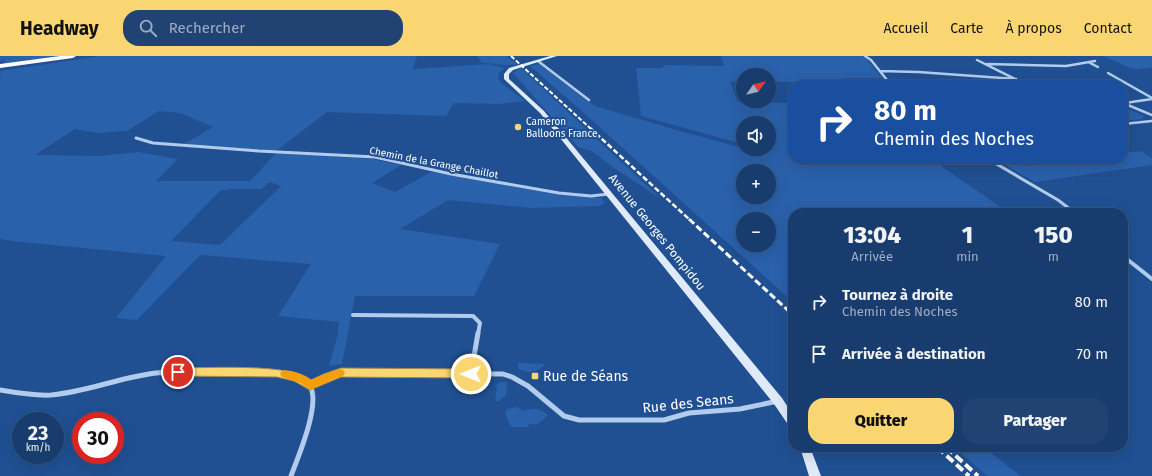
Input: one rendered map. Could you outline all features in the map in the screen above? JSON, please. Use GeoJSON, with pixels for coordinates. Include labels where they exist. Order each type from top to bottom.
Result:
{"type":"FeatureCollection","features":[{"type":"Feature","properties":{"kind":"main road"},"geometry":{"type":"LineString","coordinates":[[0,66],[73,56]]}},
{"type":"Feature","properties":{"kind":"main road"},"geometry":{"type":"LineString","coordinates":[[538,61],[545,57],[556,56]]}},
{"type":"Feature","properties":{"kind":"main road","name":"Avenue Georges Pompidou"},"geometry":{"type":"LineString","coordinates":[[538,61],[518,67],[507,73],[507,78],[537,106],[778,401],[788,416]]}},
{"type":"Feature","properties":{"kind":"main road"},"geometry":{"type":"LineString","coordinates":[[808,452],[815,476]]}},
{"type":"Feature","properties":{"kind":"street"},"geometry":{"type":"LineString","coordinates":[[866,56],[887,80]]}},
{"type":"Feature","properties":{"kind":"street"},"geometry":{"type":"LineString","coordinates":[[977,60],[1016,79]]}},
{"type":"Feature","properties":{"kind":"street"},"geometry":{"type":"LineString","coordinates":[[538,61],[589,100]]}},
{"type":"Feature","properties":{"kind":"street"},"geometry":{"type":"LineString","coordinates":[[987,64],[1058,66],[1090,63],[1095,61]]}},
{"type":"Feature","properties":{"kind":"street"},"geometry":{"type":"LineString","coordinates":[[1090,63],[1098,67]]}},
{"type":"Feature","properties":{"kind":"street"},"geometry":{"type":"LineString","coordinates":[[880,71],[918,72],[1016,79]]}},
{"type":"Feature","properties":{"kind":"street"},"geometry":{"type":"LineString","coordinates":[[1108,73],[1120,80]]}},
{"type":"Feature","properties":{"kind":"street"},"geometry":{"type":"LineString","coordinates":[[1128,85],[1152,99]]}},
{"type":"Feature","properties":{"kind":"street"},"geometry":{"type":"LineString","coordinates":[[1128,102],[1152,99]]}},
{"type":"Feature","properties":{"kind":"street"},"geometry":{"type":"LineString","coordinates":[[1128,105],[1152,115]]}},
{"type":"Feature","properties":{"kind":"street"},"geometry":{"type":"LineString","coordinates":[[1128,123],[1152,121]]}},
{"type":"Feature","properties":{"kind":"street","name":"Chemin de la Grange Chaillot"},"geometry":{"type":"LineString","coordinates":[[136,138],[153,143],[379,158],[451,174],[559,193],[590,196],[609,194]]}},
{"type":"Feature","properties":{"kind":"street"},"geometry":{"type":"LineString","coordinates":[[997,164],[1058,200],[1068,208]]}},
{"type":"Feature","properties":{"kind":"street"},"geometry":{"type":"LineString","coordinates":[[1128,260],[1152,279]]}},
{"type":"Feature","properties":{"kind":"street"},"geometry":{"type":"LineString","coordinates":[[353,315],[473,316],[480,323],[471,374]]}},
{"type":"Feature","properties":{"kind":"street"},"geometry":{"type":"LineString","coordinates":[[0,390],[27,395],[51,395],[80,391],[147,374],[215,371],[287,374],[304,380],[310,386],[314,399],[309,421],[291,476]]}},
{"type":"Feature","properties":{"kind":"street","name":"Rue des Seans"},"geometry":{"type":"LineString","coordinates":[[310,386],[341,372],[503,374],[515,376],[559,412],[570,418],[579,420],[664,420],[688,413],[740,409],[778,401]]}},
{"type":"Feature","properties":{"kind":"shaded area"},"geometry":{"type":"Polygon","coordinates":[[[0,56],[62,56],[2,64],[6,60],[0,61],[0,56]]]}},
{"type":"Feature","properties":{"kind":"shaded area"},"geometry":{"type":"Polygon","coordinates":[[[100,56],[417,56],[413,69],[489,64],[504,68],[499,73],[498,77],[500,82],[525,101],[498,104],[454,103],[446,116],[327,112],[276,151],[184,144],[213,127],[180,113],[159,111],[127,131],[98,133],[75,129],[35,155],[100,156],[138,152],[178,159],[156,181],[250,181],[276,153],[371,159],[401,165],[372,183],[395,192],[431,172],[555,193],[601,198],[605,203],[600,206],[530,208],[448,200],[400,229],[500,244],[474,296],[355,296],[342,364],[329,366],[338,333],[339,322],[278,316],[311,264],[200,255],[137,320],[116,318],[166,256],[0,239],[0,78],[2,77],[0,76],[0,71],[100,56]],[[270,182],[261,189],[231,189],[220,191],[171,241],[220,245],[281,186],[270,182]]]}},
{"type":"Feature","properties":{"kind":"shaded area"},"geometry":{"type":"Polygon","coordinates":[[[477,56],[506,56],[517,64],[504,65],[482,63],[477,56]]]}},
{"type":"Feature","properties":{"kind":"shaded area"},"geometry":{"type":"Polygon","coordinates":[[[721,56],[864,56],[882,78],[788,80],[788,82],[776,82],[776,68],[736,68],[736,82],[730,82],[736,97],[736,108],[776,108],[776,103],[788,103],[788,164],[938,164],[1002,208],[788,208],[788,297],[738,252],[776,252],[776,212],[736,212],[736,250],[530,66],[540,64],[595,106],[736,146],[736,156],[776,156],[776,116],[736,116],[736,142],[641,116],[636,68],[662,68],[664,65],[724,66],[721,56]]]}},
{"type":"Feature","properties":{"kind":"shaded area"},"geometry":{"type":"Polygon","coordinates":[[[1103,56],[1152,56],[1152,68],[1133,69],[1103,56]]]}},
{"type":"Feature","properties":{"kind":"shaded area"},"geometry":{"type":"Polygon","coordinates":[[[521,68],[661,199],[608,164],[592,151],[578,147],[513,73],[521,68]]]}},
{"type":"Feature","properties":{"kind":"shaded area"},"geometry":{"type":"Polygon","coordinates":[[[1128,109],[1144,116],[1142,119],[1128,120],[1128,109]]]}},
{"type":"Feature","properties":{"kind":"shaded area"},"geometry":{"type":"Polygon","coordinates":[[[1140,151],[1152,158],[1152,165],[1035,182],[1004,164],[1023,164],[1027,166],[1042,164],[1128,164],[1128,152],[1140,151]]]}},
{"type":"Feature","properties":{"kind":"shaded area"},"geometry":{"type":"Polygon","coordinates":[[[518,363],[544,364],[544,366],[537,370],[528,372],[518,368],[518,363]]]}},
{"type":"Feature","properties":{"kind":"shaded area"},"geometry":{"type":"Polygon","coordinates":[[[500,382],[507,382],[506,395],[499,401],[495,401],[497,384],[500,382]]]}},
{"type":"Feature","properties":{"kind":"shaded area"},"geometry":{"type":"Polygon","coordinates":[[[517,407],[523,411],[530,409],[539,410],[548,415],[538,424],[529,424],[528,427],[511,427],[505,413],[507,409],[517,407]]]}},
{"type":"Feature","properties":{"kind":"shaded area"},"geometry":{"type":"Polygon","coordinates":[[[960,452],[990,452],[1021,476],[987,476],[960,452]]]}},
{"type":"Feature","properties":{"kind":"railway"},"geometry":{"type":"LineString","coordinates":[[511,56],[591,129]]}},
{"type":"Feature","properties":{"kind":"railway"},"geometry":{"type":"LineString","coordinates":[[590,128],[690,220]]}},
{"type":"Feature","properties":{"kind":"railway"},"geometry":{"type":"LineString","coordinates":[[689,219],[788,310]]}},
{"type":"Feature","properties":{"kind":"railway"},"geometry":{"type":"LineString","coordinates":[[943,452],[969,476]]}},
{"type":"Feature","properties":{"kind":"railway"},"geometry":{"type":"LineString","coordinates":[[952,452],[978,476]]}},
{"type":"Feature","properties":{"kind":"slow traffic"},"geometry":{"type":"LineString","coordinates":[[286,374],[304,380],[310,386],[334,374],[340,373]]}},
{"type":"Feature","properties":{"kind":"place","name":"Cameron Balloons France"},"geometry":{"type":"Point","coordinates":[518,127]}},
{"type":"Feature","properties":{"kind":"place","name":"Rue de Séans"},"geometry":{"type":"Point","coordinates":[535,376]}},
{"type":"Feature","properties":{"kind":"route"},"geometry":{"type":"LineString","coordinates":[[178,372],[215,371],[287,374],[304,380],[310,386],[341,372],[471,374]]}}]}
